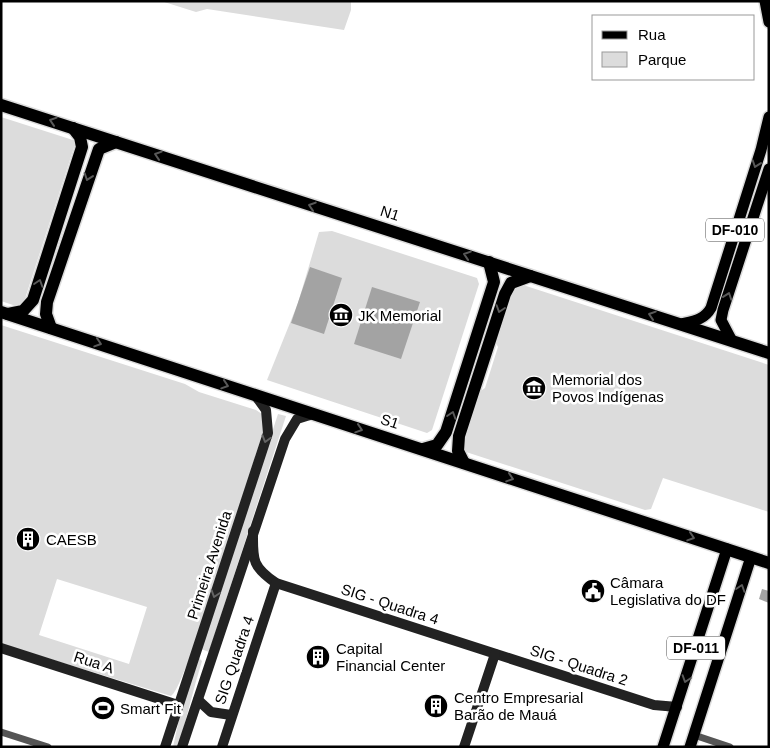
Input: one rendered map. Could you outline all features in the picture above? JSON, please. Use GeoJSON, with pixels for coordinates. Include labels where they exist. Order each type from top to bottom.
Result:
{"type":"FeatureCollection","features":[{"type":"Feature","properties":{"kind":"highway","name":"N1"},"geometry":{"type":"LineString","coordinates":[[1,105],[769,353]]}},
{"type":"Feature","properties":{"kind":"highway"},"geometry":{"type":"LineString","coordinates":[[5,313],[23,311],[33,300],[82,147],[80,137],[73,128]]}},
{"type":"Feature","properties":{"kind":"highway"},"geometry":{"type":"LineString","coordinates":[[51,328],[46,314],[47,302],[90,171],[99,149],[116,142]]}},
{"type":"Feature","properties":{"kind":"highway"},"geometry":{"type":"LineString","coordinates":[[423,449],[437,445],[446,432],[494,282],[489,262]]}},
{"type":"Feature","properties":{"kind":"highway"},"geometry":{"type":"LineString","coordinates":[[464,463],[458,451],[458,441],[505,294],[511,283],[530,276]]}},
{"type":"Feature","properties":{"kind":"highway","name":"S1"},"geometry":{"type":"LineString","coordinates":[[5,313],[769,563]]}},
{"type":"Feature","properties":{"kind":"main road"},"geometry":{"type":"LineString","coordinates":[[764,1],[769,22]]}},
{"type":"Feature","properties":{"kind":"main road","name":"DF-010"},"geometry":{"type":"LineString","coordinates":[[681,324],[698,320],[707,315],[711,308],[761,150],[769,117]]}},
{"type":"Feature","properties":{"kind":"main road","name":"DF-010"},"geometry":{"type":"LineString","coordinates":[[732,341],[721,320],[723,310],[769,169]]}},
{"type":"Feature","properties":{"kind":"main road","name":"DF-011"},"geometry":{"type":"LineString","coordinates":[[663,747],[727,549]]}},
{"type":"Feature","properties":{"kind":"main road","name":"DF-011"},"geometry":{"type":"LineString","coordinates":[[690,747],[751,557]]}},
{"type":"Feature","properties":{"kind":"street","name":"Primeira Avenida"},"geometry":{"type":"LineString","coordinates":[[165,747],[268,433],[266,410],[255,395]]}},
{"type":"Feature","properties":{"kind":"street","name":"Primeira Avenida"},"geometry":{"type":"LineString","coordinates":[[182,747],[209,661],[288,432],[297,419],[313,414]]}},
{"type":"Feature","properties":{"kind":"street"},"geometry":{"type":"LineString","coordinates":[[253,531],[255,564],[260,572],[276,583]]}},
{"type":"Feature","properties":{"kind":"street","name":"SIG - Quadra 4"},"geometry":{"type":"LineString","coordinates":[[276,583],[495,654]]}},
{"type":"Feature","properties":{"kind":"street","name":"SIG Quadra 4"},"geometry":{"type":"LineString","coordinates":[[223,742],[226,718],[276,583]]}},
{"type":"Feature","properties":{"kind":"street","name":"Rua A"},"geometry":{"type":"LineString","coordinates":[[1,648],[178,705]]}},
{"type":"Feature","properties":{"kind":"street"},"geometry":{"type":"LineString","coordinates":[[195,656],[204,654],[209,661]]}},
{"type":"Feature","properties":{"kind":"street"},"geometry":{"type":"LineString","coordinates":[[464,747],[495,654]]}},
{"type":"Feature","properties":{"kind":"street","name":"SIG - Quadra 2"},"geometry":{"type":"LineString","coordinates":[[495,654],[675,713]]}},
{"type":"Feature","properties":{"kind":"street"},"geometry":{"type":"LineString","coordinates":[[198,700],[211,712],[226,718]]}},
{"type":"Feature","properties":{"kind":"street"},"geometry":{"type":"LineString","coordinates":[[192,717],[210,716],[226,718]]}},
{"type":"Feature","properties":{"kind":"street"},"geometry":{"type":"LineString","coordinates":[[1,732],[48,747]]}},
{"type":"Feature","properties":{"kind":"street"},"geometry":{"type":"LineString","coordinates":[[694,735],[711,744],[730,747]]}},
{"type":"Feature","properties":{"kind":"green space"},"geometry":{"type":"Polygon","coordinates":[[[161,1],[351,1],[351,10],[344,30],[207,9],[196,12],[161,1]]]}},
{"type":"Feature","properties":{"kind":"green space"},"geometry":{"type":"Polygon","coordinates":[[[1,117],[76,141],[22,308],[1,301],[1,117]]]}},
{"type":"Feature","properties":{"kind":"green space"},"geometry":{"type":"Polygon","coordinates":[[[332,231],[477,278],[479,284],[432,430],[427,433],[267,380],[298,303],[319,232],[332,231]]]}},
{"type":"Feature","properties":{"kind":"green space"},"geometry":{"type":"Polygon","coordinates":[[[520,284],[769,365],[769,512],[663,478],[651,509],[645,510],[466,452],[463,449],[463,443],[479,392],[485,388],[498,347],[495,341],[513,288],[520,284]]]}},
{"type":"Feature","properties":{"kind":"green space"},"geometry":{"type":"Polygon","coordinates":[[[1,325],[185,384],[199,392],[256,410],[262,414],[265,426],[192,654],[171,696],[1,644],[1,325]],[[57,579],[39,635],[129,664],[147,607],[57,579]]]}},
{"type":"Feature","properties":{"kind":"green space"},"geometry":{"type":"Polygon","coordinates":[[[278,414],[286,416],[209,652],[201,649],[278,414]]]}},
{"type":"Feature","properties":{"kind":"green space"},"geometry":{"type":"Polygon","coordinates":[[[199,658],[202,661],[178,747],[173,747],[182,706],[199,658]]]}},
{"type":"Feature","properties":{"kind":"shaded area"},"geometry":{"type":"Polygon","coordinates":[[[310,267],[342,278],[324,334],[291,323],[310,267]]]}},
{"type":"Feature","properties":{"kind":"shaded area"},"geometry":{"type":"Polygon","coordinates":[[[372,287],[420,302],[401,359],[354,344],[372,287]]]}},
{"type":"Feature","properties":{"kind":"shaded area"},"geometry":{"type":"Polygon","coordinates":[[[762,589],[769,591],[769,603],[759,599],[762,589]]]}},
{"type":"Feature","properties":{"kind":"place","name":"JK Memorial"},"geometry":{"type":"Point","coordinates":[341,315]}},
{"type":"Feature","properties":{"kind":"place","name":"Memorial dos Povos Indígenas"},"geometry":{"type":"Point","coordinates":[534,388]}},
{"type":"Feature","properties":{"kind":"place","name":"CAESB"},"geometry":{"type":"Point","coordinates":[28,539]}},
{"type":"Feature","properties":{"kind":"place","name":"Câmara Legislativa do DF"},"geometry":{"type":"Point","coordinates":[593,591]}},
{"type":"Feature","properties":{"kind":"place","name":"Capital Financial Center"},"geometry":{"type":"Point","coordinates":[318,657]}},
{"type":"Feature","properties":{"kind":"place","name":"Centro Empresarial Barão de Mauá"},"geometry":{"type":"Point","coordinates":[436,706]}},
{"type":"Feature","properties":{"kind":"place","name":"Smart Fit"},"geometry":{"type":"Point","coordinates":[103,708]}}]}
